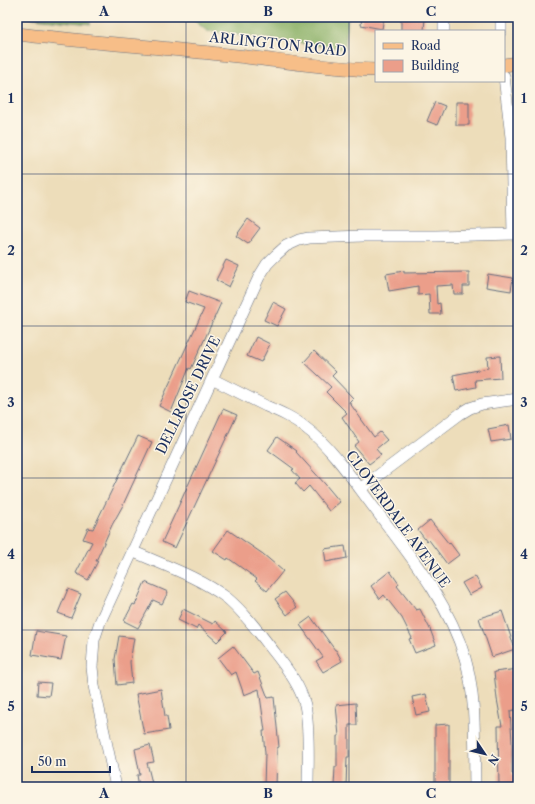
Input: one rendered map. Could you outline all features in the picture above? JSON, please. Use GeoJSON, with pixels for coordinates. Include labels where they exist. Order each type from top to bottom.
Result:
{"type":"FeatureCollection","features":[{"type":"Feature","properties":{"kind":"main road","name":"ARLINGTON ROAD"},"geometry":{"type":"LineString","coordinates":[[17,34],[105,44],[228,55],[326,67],[375,70]]}},
{"type":"Feature","properties":{"kind":"main road"},"geometry":{"type":"LineString","coordinates":[[505,65],[518,63]]}},
{"type":"Feature","properties":{"kind":"street"},"geometry":{"type":"LineString","coordinates":[[444,17],[444,30]]}},
{"type":"Feature","properties":{"kind":"street"},"geometry":{"type":"LineString","coordinates":[[500,30],[501,17]]}},
{"type":"Feature","properties":{"kind":"street"},"geometry":{"type":"LineString","coordinates":[[505,82],[511,137],[515,234]]}},
{"type":"Feature","properties":{"kind":"street","name":"DELLROSE DRIVE"},"geometry":{"type":"LineString","coordinates":[[116,787],[94,686],[92,667],[94,640],[100,622],[132,550],[259,277],[267,264],[286,246],[299,240],[309,238],[515,234]]}},
{"type":"Feature","properties":{"kind":"street","name":"CLOVERDALE AVENUE"},"geometry":{"type":"LineString","coordinates":[[212,379],[291,418],[306,428],[324,445],[360,489],[435,592],[458,634],[465,659],[473,699],[475,787]]}},
{"type":"Feature","properties":{"kind":"street"},"geometry":{"type":"LineString","coordinates":[[360,489],[470,408],[482,404],[518,399]]}},
{"type":"Feature","properties":{"kind":"street"},"geometry":{"type":"LineString","coordinates":[[132,550],[198,580],[227,599],[256,630],[294,678],[305,706],[307,726],[308,787]]}},
{"type":"Feature","properties":{"kind":"green space"},"geometry":{"type":"Polygon","coordinates":[[[24,17],[86,17],[91,24],[24,17]]]}},
{"type":"Feature","properties":{"kind":"green space"},"geometry":{"type":"Polygon","coordinates":[[[190,17],[348,17],[345,49],[207,31],[190,17]]]}},
{"type":"Feature","properties":{"kind":"building"},"geometry":{"type":"Polygon","coordinates":[[[362,17],[384,17],[382,29],[361,25],[362,17]]]}},
{"type":"Feature","properties":{"kind":"building"},"geometry":{"type":"Polygon","coordinates":[[[401,17],[425,17],[424,30],[401,30],[401,17]]]}},
{"type":"Feature","properties":{"kind":"building"},"geometry":{"type":"Polygon","coordinates":[[[435,102],[445,106],[437,125],[427,121],[435,102]]]}},
{"type":"Feature","properties":{"kind":"building"},"geometry":{"type":"Polygon","coordinates":[[[456,102],[469,102],[469,125],[456,125],[456,102]]]}},
{"type":"Feature","properties":{"kind":"building"},"geometry":{"type":"Polygon","coordinates":[[[248,219],[260,228],[248,244],[236,236],[248,219]]]}},
{"type":"Feature","properties":{"kind":"building"},"geometry":{"type":"Polygon","coordinates":[[[226,260],[239,266],[229,287],[216,280],[226,260]]]}},
{"type":"Feature","properties":{"kind":"building"},"geometry":{"type":"Polygon","coordinates":[[[404,271],[404,273],[469,272],[469,286],[463,286],[463,294],[454,294],[453,285],[436,286],[437,304],[440,303],[441,314],[430,314],[429,294],[418,295],[418,286],[389,291],[386,274],[404,271]]]}},
{"type":"Feature","properties":{"kind":"building"},"geometry":{"type":"Polygon","coordinates":[[[488,274],[513,278],[511,291],[486,287],[488,274]]]}},
{"type":"Feature","properties":{"kind":"building"},"geometry":{"type":"Polygon","coordinates":[[[189,291],[221,303],[191,369],[189,368],[171,412],[159,406],[204,309],[185,302],[189,291]]]}},
{"type":"Feature","properties":{"kind":"building"},"geometry":{"type":"Polygon","coordinates":[[[273,302],[286,309],[277,326],[264,320],[273,302]]]}},
{"type":"Feature","properties":{"kind":"building"},"geometry":{"type":"Polygon","coordinates":[[[256,337],[270,344],[261,362],[247,356],[256,337]]]}},
{"type":"Feature","properties":{"kind":"building"},"geometry":{"type":"Polygon","coordinates":[[[314,351],[336,372],[332,376],[353,398],[349,402],[374,437],[380,432],[387,440],[376,449],[381,455],[369,464],[354,446],[359,442],[342,417],[347,413],[326,392],[331,387],[304,362],[314,351]]]}},
{"type":"Feature","properties":{"kind":"building"},"geometry":{"type":"Polygon","coordinates":[[[500,356],[501,378],[475,380],[476,387],[456,391],[453,375],[488,368],[487,357],[500,356]]]}},
{"type":"Feature","properties":{"kind":"building"},"geometry":{"type":"Polygon","coordinates":[[[223,409],[237,415],[175,548],[162,542],[223,409]]]}},
{"type":"Feature","properties":{"kind":"building"},"geometry":{"type":"Polygon","coordinates":[[[509,425],[511,439],[491,442],[488,429],[509,425]]]}},
{"type":"Feature","properties":{"kind":"building"},"geometry":{"type":"Polygon","coordinates":[[[138,436],[152,442],[112,525],[96,561],[98,561],[88,580],[76,573],[92,542],[83,539],[88,528],[93,529],[138,436]]]}},
{"type":"Feature","properties":{"kind":"building"},"geometry":{"type":"Polygon","coordinates":[[[277,437],[297,451],[296,452],[340,502],[329,511],[309,486],[303,492],[295,483],[300,479],[292,470],[294,469],[268,450],[277,437]]]}},
{"type":"Feature","properties":{"kind":"building"},"geometry":{"type":"Polygon","coordinates":[[[430,520],[459,555],[447,564],[429,540],[427,542],[418,530],[430,520]]]}},
{"type":"Feature","properties":{"kind":"building"},"geometry":{"type":"Polygon","coordinates":[[[228,530],[263,554],[283,571],[267,591],[255,581],[257,579],[228,558],[227,560],[213,551],[228,530]]]}},
{"type":"Feature","properties":{"kind":"building"},"geometry":{"type":"Polygon","coordinates":[[[345,546],[347,558],[326,562],[324,549],[345,546]]]}},
{"type":"Feature","properties":{"kind":"building"},"geometry":{"type":"Polygon","coordinates":[[[390,571],[399,584],[397,586],[416,610],[420,609],[436,645],[415,653],[409,639],[412,638],[402,618],[384,595],[380,599],[371,586],[390,571]]]}},
{"type":"Feature","properties":{"kind":"building"},"geometry":{"type":"Polygon","coordinates":[[[475,576],[482,588],[469,595],[462,583],[475,576]]]}},
{"type":"Feature","properties":{"kind":"building"},"geometry":{"type":"Polygon","coordinates":[[[145,582],[168,592],[162,604],[153,600],[138,628],[124,621],[133,604],[135,605],[145,582]]]}},
{"type":"Feature","properties":{"kind":"building"},"geometry":{"type":"Polygon","coordinates":[[[68,589],[81,594],[71,618],[58,613],[68,589]]]}},
{"type":"Feature","properties":{"kind":"building"},"geometry":{"type":"Polygon","coordinates":[[[285,592],[297,607],[287,615],[275,599],[285,592]]]}},
{"type":"Feature","properties":{"kind":"building"},"geometry":{"type":"Polygon","coordinates":[[[183,609],[213,624],[215,621],[227,632],[217,642],[198,625],[196,629],[178,620],[183,609]]]}},
{"type":"Feature","properties":{"kind":"building"},"geometry":{"type":"Polygon","coordinates":[[[502,611],[515,649],[492,657],[479,618],[502,611]]]}},
{"type":"Feature","properties":{"kind":"building"},"geometry":{"type":"Polygon","coordinates":[[[311,617],[336,650],[342,661],[323,672],[316,661],[323,657],[300,625],[311,617]]]}},
{"type":"Feature","properties":{"kind":"building"},"geometry":{"type":"Polygon","coordinates":[[[36,631],[66,636],[61,660],[32,655],[36,631]]]}},
{"type":"Feature","properties":{"kind":"building"},"geometry":{"type":"Polygon","coordinates":[[[119,636],[134,638],[130,662],[132,683],[117,685],[115,659],[119,636]]]}},
{"type":"Feature","properties":{"kind":"building"},"geometry":{"type":"Polygon","coordinates":[[[233,646],[254,674],[258,672],[268,698],[274,697],[279,747],[277,748],[276,787],[264,787],[265,753],[263,731],[265,731],[259,689],[244,695],[236,672],[231,675],[218,658],[233,646]]]}},
{"type":"Feature","properties":{"kind":"building"},"geometry":{"type":"Polygon","coordinates":[[[518,669],[518,709],[510,711],[512,774],[518,774],[518,787],[499,787],[498,726],[502,726],[494,672],[518,669]]]}},
{"type":"Feature","properties":{"kind":"building"},"geometry":{"type":"Polygon","coordinates":[[[38,682],[51,683],[49,696],[37,695],[38,682]]]}},
{"type":"Feature","properties":{"kind":"building"},"geometry":{"type":"Polygon","coordinates":[[[161,689],[165,716],[167,716],[169,730],[144,734],[136,694],[161,689]]]}},
{"type":"Feature","properties":{"kind":"building"},"geometry":{"type":"Polygon","coordinates":[[[426,694],[430,712],[416,715],[412,697],[426,694]]]}},
{"type":"Feature","properties":{"kind":"building"},"geometry":{"type":"Polygon","coordinates":[[[356,703],[357,725],[349,725],[349,757],[347,757],[346,787],[334,787],[335,767],[337,767],[337,736],[339,736],[336,705],[356,703]]]}},
{"type":"Feature","properties":{"kind":"building"},"geometry":{"type":"Polygon","coordinates":[[[449,724],[449,787],[435,787],[435,725],[449,724]]]}},
{"type":"Feature","properties":{"kind":"building"},"geometry":{"type":"Polygon","coordinates":[[[150,745],[154,762],[147,763],[153,787],[139,787],[137,775],[140,775],[135,749],[150,745]]]}}]}
